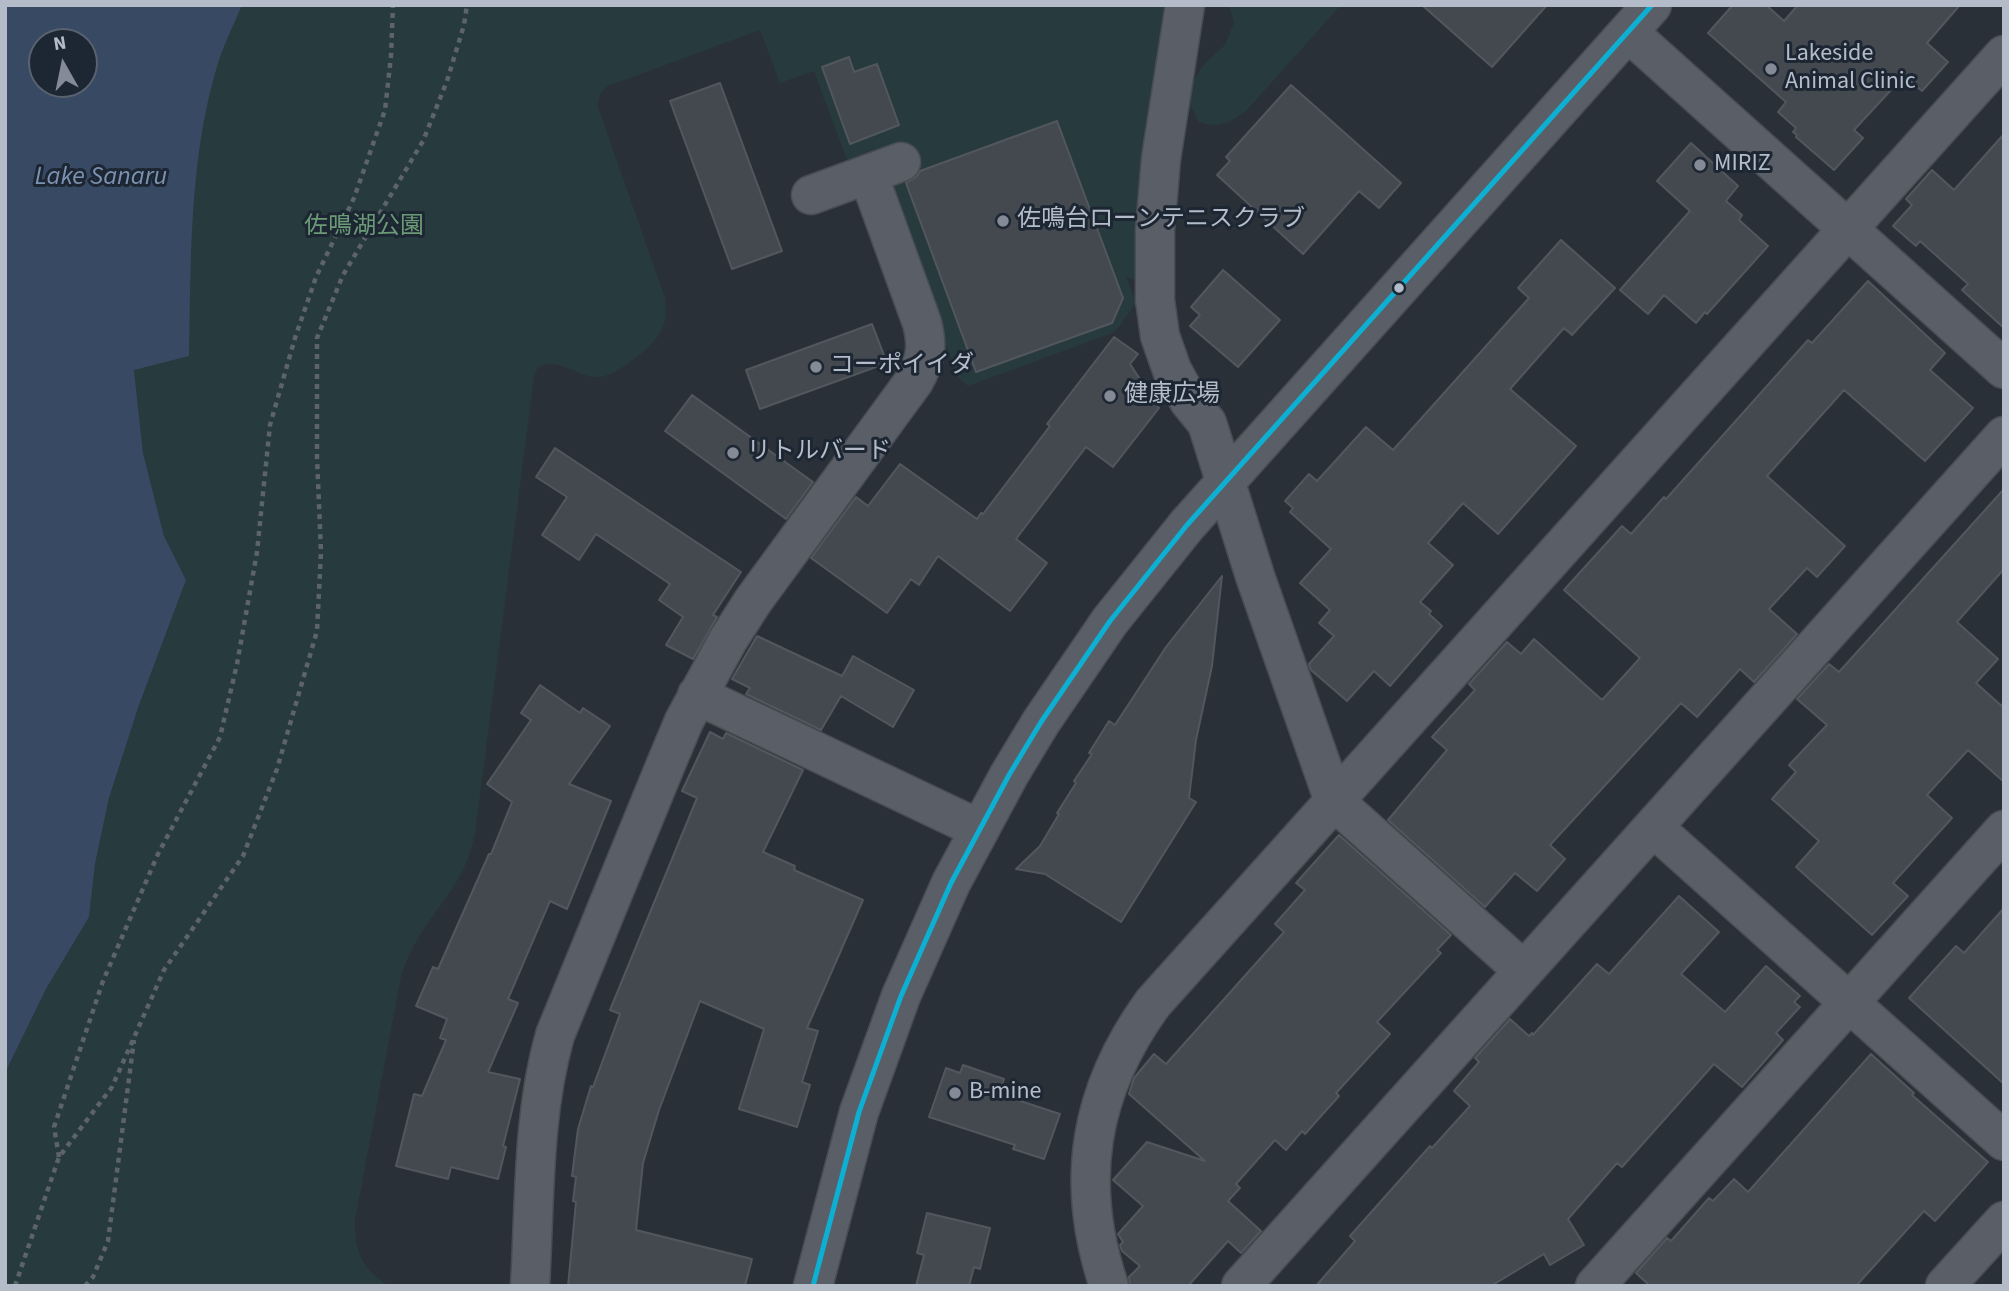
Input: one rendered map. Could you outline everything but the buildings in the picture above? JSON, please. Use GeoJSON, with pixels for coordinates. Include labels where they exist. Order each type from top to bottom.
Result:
{"type":"FeatureCollection","features":[{"type":"Feature","properties":{"kind":"street"},"geometry":{"type":"LineString","coordinates":[[1185,5],[1161,159],[1155,230],[1155,300],[1160,335],[1172,370],[1189,401],[1207,423],[1260,589],[1334,801],[1524,971]]}},
{"type":"Feature","properties":{"kind":"street"},"geometry":{"type":"LineString","coordinates":[[813,1286],[842,1171],[879,1054],[925,939],[979,829],[1028,743],[1074,671],[1148,572],[1640,19],[1847,229],[2004,369]]}},
{"type":"Feature","properties":{"kind":"street"},"geometry":{"type":"LineString","coordinates":[[1109,1286],[1093,1231],[1090,1201],[1090,1171],[1099,1111],[1107,1082],[1120,1054],[1153,1003],[2004,55]]}},
{"type":"Feature","properties":{"kind":"street"},"geometry":{"type":"LineString","coordinates":[[530,1286],[540,1107],[545,1071],[566,1010],[666,764],[697,695],[728,639],[914,381],[924,363],[927,343],[885,168],[811,195]]}},
{"type":"Feature","properties":{"kind":"street"},"geometry":{"type":"LineString","coordinates":[[1241,1286],[2004,436]]}},
{"type":"Feature","properties":{"kind":"street"},"geometry":{"type":"LineString","coordinates":[[697,695],[979,829]]}},
{"type":"Feature","properties":{"kind":"street"},"geometry":{"type":"LineString","coordinates":[[1653,827],[2004,1141]]}},
{"type":"Feature","properties":{"kind":"street"},"geometry":{"type":"LineString","coordinates":[[1595,1286],[2004,830]]}},
{"type":"Feature","properties":{"kind":"street"},"geometry":{"type":"LineString","coordinates":[[1945,1286],[2004,1221]]}},
{"type":"Feature","properties":{"kind":"path"},"geometry":{"type":"LineString","coordinates":[[59,1157],[54,1127],[103,981],[158,854],[220,737],[237,664],[257,552],[270,425],[316,277],[354,198],[385,110],[393,5]]}},
{"type":"Feature","properties":{"kind":"path"},"geometry":{"type":"LineString","coordinates":[[15,1286],[59,1157],[111,1087],[164,970],[243,856],[277,769],[317,631],[321,552],[317,457],[317,338],[343,275],[423,141],[447,81],[464,25],[467,5]]}},
{"type":"Feature","properties":{"kind":"path"},"geometry":{"type":"LineString","coordinates":[[85,1286],[93,1277],[108,1241],[135,1033]]}},
{"type":"Feature","properties":{"kind":"green space","name":"佐鳴湖公園"},"geometry":{"type":"Polygon","coordinates":[[[196,5],[1170,5],[1137,279],[1126,276],[1136,303],[1115,332],[968,386],[958,378],[877,160],[850,168],[814,71],[780,83],[760,30],[608,86],[601,93],[598,107],[665,298],[665,318],[662,329],[652,344],[635,359],[607,375],[591,376],[546,364],[538,367],[534,377],[475,834],[461,874],[418,938],[401,977],[355,1220],[356,1241],[362,1259],[372,1273],[390,1286],[5,1286],[5,1073],[46,989],[89,917],[95,864],[109,798],[139,705],[186,580],[164,536],[143,453],[134,370],[196,5]]]}},
{"type":"Feature","properties":{"kind":"green space"},"geometry":{"type":"Polygon","coordinates":[[[1229,5],[1341,5],[1246,111],[1224,124],[1206,124],[1199,122],[1191,107],[1191,84],[1205,63],[1225,45],[1234,23],[1229,5]]]}},
{"type":"Feature","properties":{"kind":"water","name":"Lake Sanaru"},"geometry":{"type":"Polygon","coordinates":[[[5,5],[242,5],[218,62],[201,140],[193,212],[189,356],[134,370],[143,453],[164,536],[186,580],[139,705],[109,798],[95,864],[89,917],[46,989],[5,1073],[5,5]]]}},
{"type":"Feature","properties":{"kind":"transit line"},"geometry":{"type":"LineString","coordinates":[[813,1286],[859,1112],[901,996],[951,883],[1041,722],[1110,621],[1187,525],[1652,5]]}},
{"type":"Feature","properties":{"kind":"place","name":"Lakeside Animal Clinic"},"geometry":{"type":"Point","coordinates":[1771,69]}},
{"type":"Feature","properties":{"kind":"place","name":"MIRIZ"},"geometry":{"type":"Point","coordinates":[1700,165]}},
{"type":"Feature","properties":{"kind":"place","name":"佐鳴台ローンテニスクラブ"},"geometry":{"type":"Point","coordinates":[1003,221]}},
{"type":"Feature","properties":{"kind":"place","name":"コーポイイダ"},"geometry":{"type":"Point","coordinates":[816,367]}},
{"type":"Feature","properties":{"kind":"place","name":"健康広場"},"geometry":{"type":"Point","coordinates":[1110,396]}},
{"type":"Feature","properties":{"kind":"place","name":"リトルバード"},"geometry":{"type":"Point","coordinates":[733,453]}},
{"type":"Feature","properties":{"kind":"place","name":"B-mine"},"geometry":{"type":"Point","coordinates":[955,1093]}}]}
